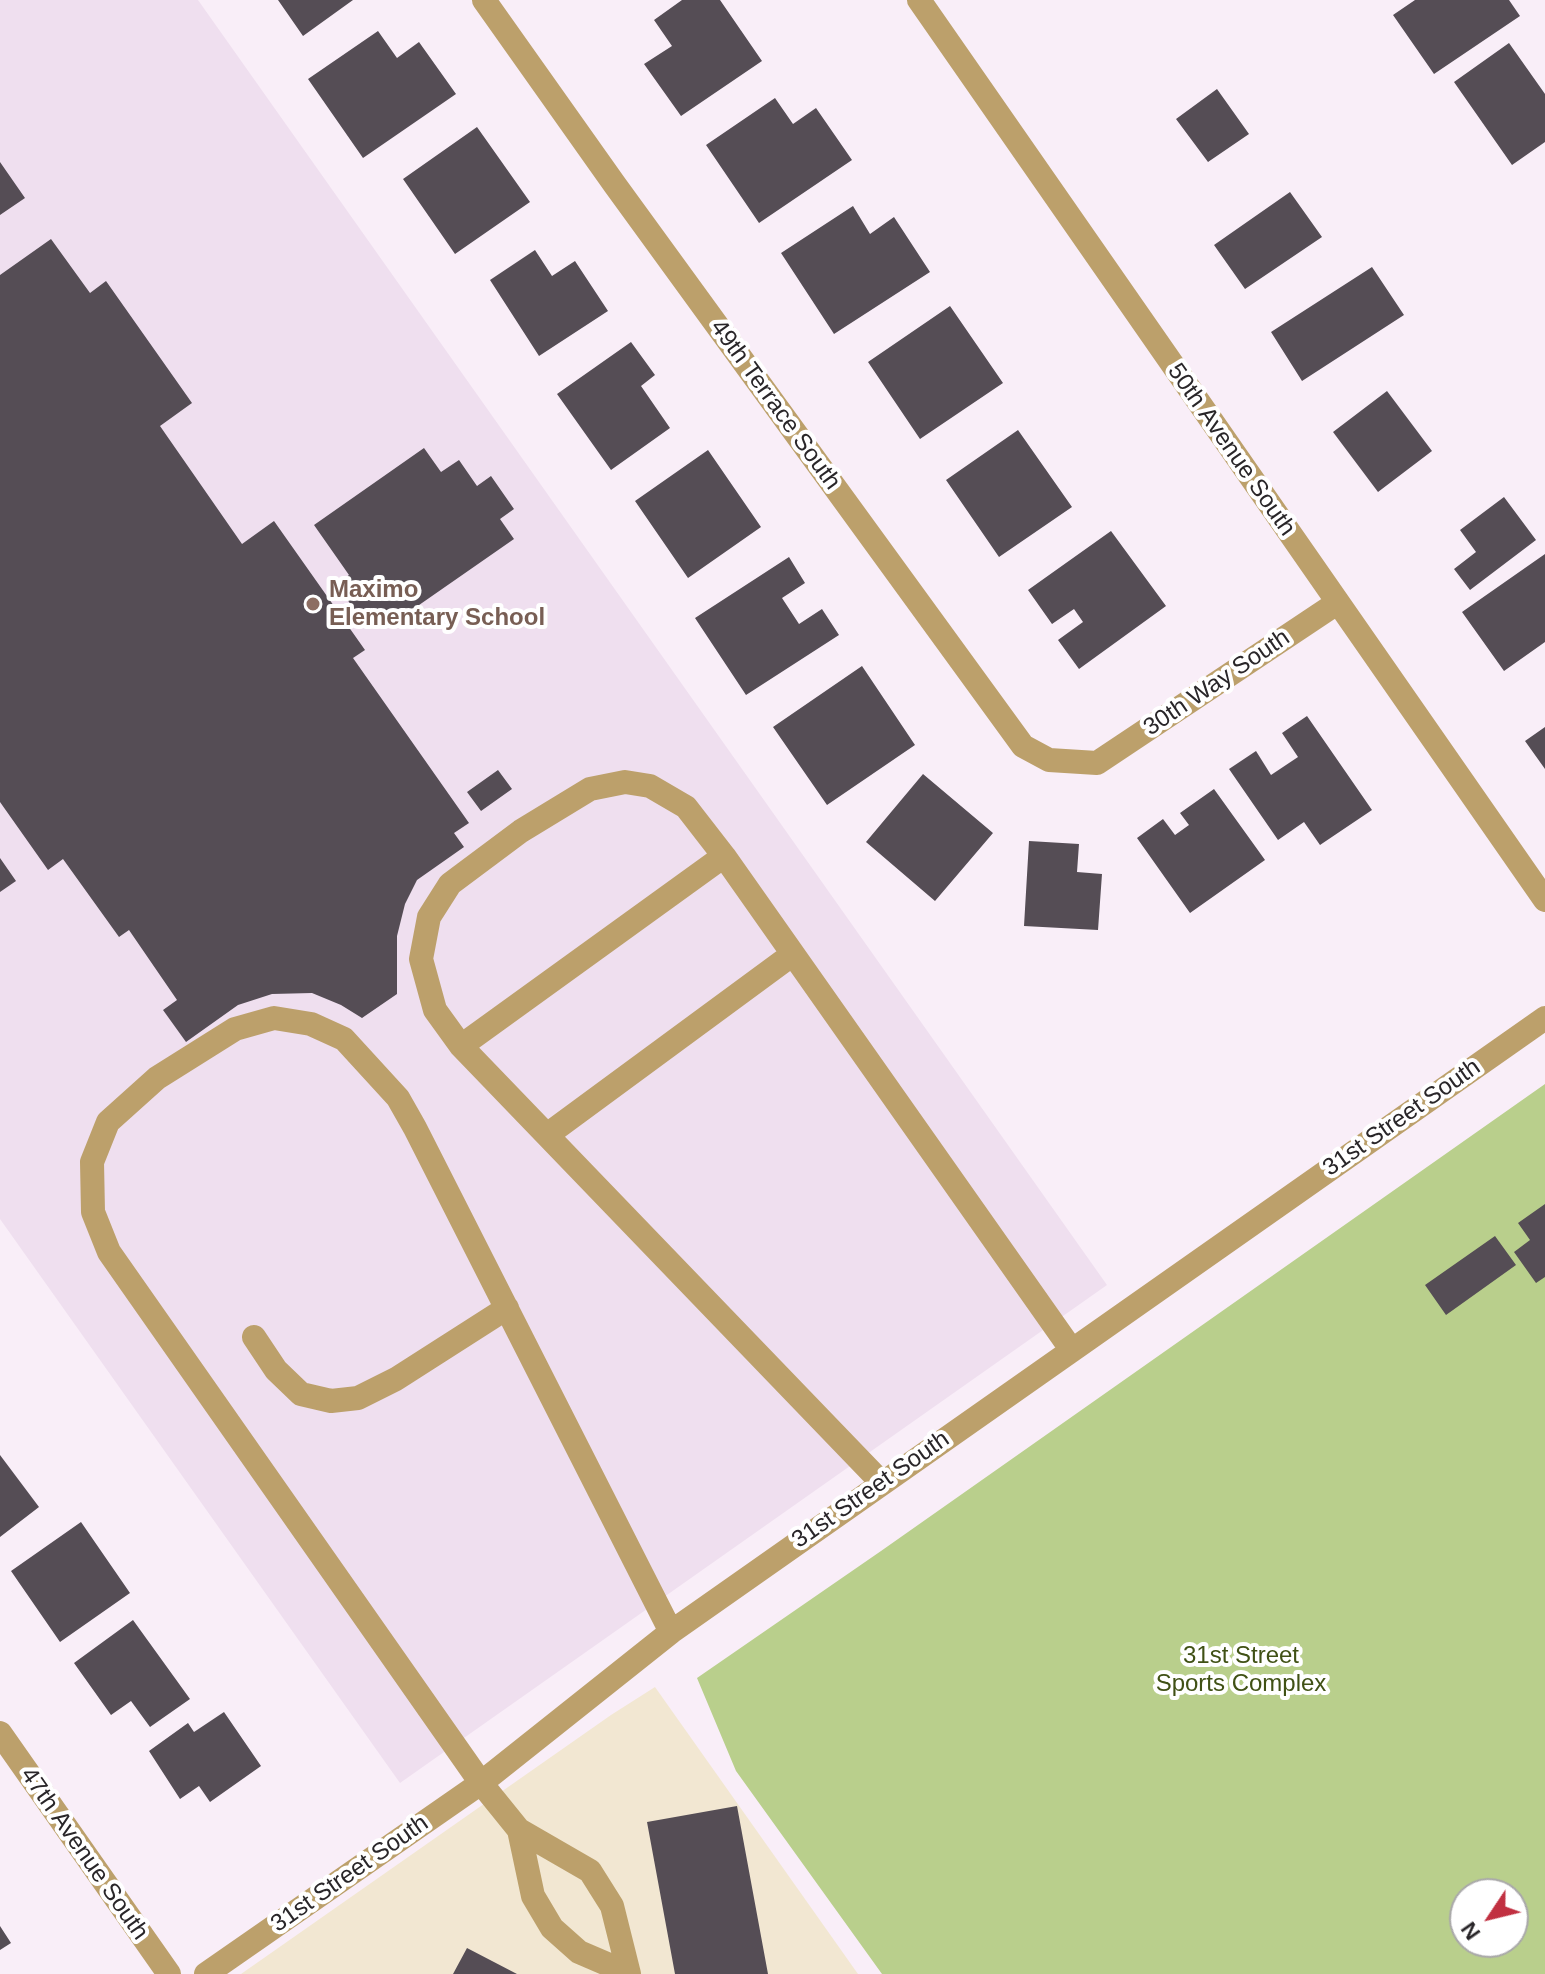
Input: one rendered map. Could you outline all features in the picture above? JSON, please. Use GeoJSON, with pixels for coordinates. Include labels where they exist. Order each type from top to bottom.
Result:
{"type":"FeatureCollection","features":[{"type":"Feature","properties":{"kind":"street","name":"49th Terrace South"},"geometry":{"type":"LineString","coordinates":[[484,0],[624,198],[1023,746],[1049,760],[1097,763]]}},
{"type":"Feature","properties":{"kind":"street","name":"50th Avenue South"},"geometry":{"type":"LineString","coordinates":[[919,0],[1545,900]]}},
{"type":"Feature","properties":{"kind":"street","name":"30th Way South"},"geometry":{"type":"LineString","coordinates":[[1097,763],[1337,603]]}},
{"type":"Feature","properties":{"kind":"street"},"geometry":{"type":"LineString","coordinates":[[881,1482],[461,1046],[435,1010],[421,959],[429,917],[450,884],[521,831],[590,789],[625,782],[650,786],[686,807],[724,856],[1071,1349]]}},
{"type":"Feature","properties":{"kind":"street"},"geometry":{"type":"LineString","coordinates":[[461,1046],[724,856]]}},
{"type":"Feature","properties":{"kind":"street"},"geometry":{"type":"LineString","coordinates":[[547,1135],[793,954]]}},
{"type":"Feature","properties":{"kind":"street"},"geometry":{"type":"LineString","coordinates":[[628,1974],[612,1906],[590,1871],[519,1830],[481,1783],[109,1252],[93,1212],[92,1162],[108,1122],[157,1078],[235,1029],[274,1018],[311,1024],[344,1039],[398,1098],[671,1632]]}},
{"type":"Feature","properties":{"kind":"street","name":"31st Street South"},"geometry":{"type":"LineString","coordinates":[[206,1974],[481,1783],[671,1632],[881,1482],[1545,1018]]}},
{"type":"Feature","properties":{"kind":"street"},"geometry":{"type":"LineString","coordinates":[[254,1337],[276,1370],[301,1394],[331,1401],[358,1398],[396,1379],[507,1308]]}},
{"type":"Feature","properties":{"kind":"street","name":"47th Avenue South"},"geometry":{"type":"LineString","coordinates":[[0,1733],[169,1974]]}},
{"type":"Feature","properties":{"kind":"street"},"geometry":{"type":"LineString","coordinates":[[519,1830],[533,1896],[552,1928],[579,1952],[628,1974]]}},
{"type":"Feature","properties":{"kind":"shaded area","name":"Maximo Elementary School"},"geometry":{"type":"Polygon","coordinates":[[[0,0],[198,0],[1107,1285],[400,1783],[0,1219],[0,0]]]}},
{"type":"Feature","properties":{"kind":"shaded area"},"geometry":{"type":"Polygon","coordinates":[[[655,1687],[858,1974],[241,1974],[611,1715],[655,1687]]]}},
{"type":"Feature","properties":{"kind":"green space","name":"31st Street Sports Complex"},"geometry":{"type":"Polygon","coordinates":[[[1545,1084],[1545,1974],[882,1974],[736,1771],[697,1678],[1545,1084]]]}},
{"type":"Feature","properties":{"kind":"building"},"geometry":{"type":"Polygon","coordinates":[[[278,0],[353,0],[303,36],[278,0]]]}},
{"type":"Feature","properties":{"kind":"building"},"geometry":{"type":"Polygon","coordinates":[[[682,0],[720,0],[762,61],[681,116],[644,64],[672,46],[654,20],[682,0]]]}},
{"type":"Feature","properties":{"kind":"building"},"geometry":{"type":"Polygon","coordinates":[[[1415,0],[1509,0],[1520,16],[1434,74],[1393,15],[1415,0]]]}},
{"type":"Feature","properties":{"kind":"building"},"geometry":{"type":"Polygon","coordinates":[[[378,31],[397,58],[419,42],[456,94],[363,158],[308,79],[378,31]]]}},
{"type":"Feature","properties":{"kind":"building"},"geometry":{"type":"Polygon","coordinates":[[[1509,43],[1545,94],[1545,142],[1512,165],[1454,82],[1509,43]]]}},
{"type":"Feature","properties":{"kind":"building"},"geometry":{"type":"Polygon","coordinates":[[[1217,89],[1249,134],[1208,162],[1176,119],[1217,89]]]}},
{"type":"Feature","properties":{"kind":"building"},"geometry":{"type":"Polygon","coordinates":[[[775,98],[793,124],[816,108],[852,160],[759,223],[706,145],[775,98]]]}},
{"type":"Feature","properties":{"kind":"building"},"geometry":{"type":"Polygon","coordinates":[[[477,127],[530,202],[455,254],[403,179],[477,127]]]}},
{"type":"Feature","properties":{"kind":"building"},"geometry":{"type":"Polygon","coordinates":[[[0,162],[25,198],[0,215],[0,162]]]}},
{"type":"Feature","properties":{"kind":"building"},"geometry":{"type":"Polygon","coordinates":[[[1290,192],[1322,237],[1245,289],[1214,245],[1290,192]]]}},
{"type":"Feature","properties":{"kind":"building"},"geometry":{"type":"Polygon","coordinates":[[[853,206],[870,234],[894,217],[930,272],[834,334],[781,253],[853,206]]]}},
{"type":"Feature","properties":{"kind":"building"},"geometry":{"type":"Polygon","coordinates":[[[51,239],[90,293],[106,281],[192,403],[160,426],[242,544],[274,521],[365,650],[353,658],[469,823],[454,833],[464,847],[417,880],[405,904],[397,936],[397,994],[362,1018],[312,993],[272,994],[238,1005],[186,1042],[163,1010],[177,1000],[129,930],[119,937],[63,859],[48,870],[0,802],[0,275],[51,239]]]}},
{"type":"Feature","properties":{"kind":"building"},"geometry":{"type":"Polygon","coordinates":[[[535,250],[552,276],[575,261],[608,311],[539,356],[490,280],[535,250]]]}},
{"type":"Feature","properties":{"kind":"building"},"geometry":{"type":"Polygon","coordinates":[[[1372,267],[1404,315],[1302,381],[1271,332],[1372,267]]]}},
{"type":"Feature","properties":{"kind":"building"},"geometry":{"type":"Polygon","coordinates":[[[950,306],[1003,383],[920,439],[868,362],[950,306]]]}},
{"type":"Feature","properties":{"kind":"building"},"geometry":{"type":"Polygon","coordinates":[[[631,342],[655,375],[641,386],[670,428],[611,470],[557,394],[631,342]]]}},
{"type":"Feature","properties":{"kind":"building"},"geometry":{"type":"Polygon","coordinates":[[[1387,391],[1432,451],[1378,492],[1333,432],[1387,391]]]}},
{"type":"Feature","properties":{"kind":"building"},"geometry":{"type":"Polygon","coordinates":[[[1018,430],[1072,507],[999,557],[946,480],[1018,430]]]}},
{"type":"Feature","properties":{"kind":"building"},"geometry":{"type":"Polygon","coordinates":[[[424,448],[441,472],[459,460],[477,486],[491,476],[514,509],[500,519],[514,539],[386,628],[372,608],[359,617],[337,584],[349,575],[314,525],[424,448]]]}},
{"type":"Feature","properties":{"kind":"building"},"geometry":{"type":"Polygon","coordinates":[[[708,450],[761,527],[688,578],[635,501],[708,450]]]}},
{"type":"Feature","properties":{"kind":"building"},"geometry":{"type":"Polygon","coordinates":[[[1504,497],[1536,540],[1470,590],[1454,569],[1476,552],[1460,530],[1504,497]]]}},
{"type":"Feature","properties":{"kind":"building"},"geometry":{"type":"Polygon","coordinates":[[[1111,531],[1166,606],[1079,669],[1058,640],[1083,622],[1074,609],[1052,624],[1028,590],[1111,531]]]}},
{"type":"Feature","properties":{"kind":"building"},"geometry":{"type":"Polygon","coordinates":[[[1545,554],[1545,642],[1504,671],[1462,612],[1545,554]]]}},
{"type":"Feature","properties":{"kind":"building"},"geometry":{"type":"Polygon","coordinates":[[[789,557],[805,583],[782,598],[799,624],[822,609],[839,635],[746,695],[695,618],[789,557]]]}},
{"type":"Feature","properties":{"kind":"building"},"geometry":{"type":"Polygon","coordinates":[[[862,666],[915,745],[827,805],[773,727],[862,666]]]}},
{"type":"Feature","properties":{"kind":"building"},"geometry":{"type":"Polygon","coordinates":[[[1307,716],[1372,810],[1320,845],[1304,822],[1278,840],[1229,769],[1256,751],[1271,775],[1298,757],[1282,733],[1307,716]]]}},
{"type":"Feature","properties":{"kind":"building"},"geometry":{"type":"Polygon","coordinates":[[[1545,727],[1545,769],[1525,741],[1545,727]]]}},
{"type":"Feature","properties":{"kind":"building"},"geometry":{"type":"Polygon","coordinates":[[[498,770],[512,789],[481,811],[467,792],[498,770]]]}},
{"type":"Feature","properties":{"kind":"building"},"geometry":{"type":"Polygon","coordinates":[[[923,774],[993,833],[935,901],[866,842],[923,774]]]}},
{"type":"Feature","properties":{"kind":"building"},"geometry":{"type":"Polygon","coordinates":[[[1214,789],[1265,860],[1190,913],[1137,838],[1163,819],[1175,835],[1189,825],[1180,813],[1214,789]]]}},
{"type":"Feature","properties":{"kind":"building"},"geometry":{"type":"Polygon","coordinates":[[[1029,841],[1079,844],[1077,872],[1102,874],[1098,930],[1024,926],[1029,841]]]}},
{"type":"Feature","properties":{"kind":"building"},"geometry":{"type":"Polygon","coordinates":[[[0,858],[16,881],[0,892],[0,858]]]}},
{"type":"Feature","properties":{"kind":"building"},"geometry":{"type":"Polygon","coordinates":[[[1545,1204],[1545,1277],[1536,1283],[1514,1252],[1530,1240],[1518,1223],[1545,1204]]]}},
{"type":"Feature","properties":{"kind":"building"},"geometry":{"type":"Polygon","coordinates":[[[1495,1236],[1516,1265],[1446,1315],[1425,1285],[1495,1236]]]}},
{"type":"Feature","properties":{"kind":"building"},"geometry":{"type":"Polygon","coordinates":[[[0,1455],[39,1507],[0,1537],[0,1455]]]}},
{"type":"Feature","properties":{"kind":"building"},"geometry":{"type":"Polygon","coordinates":[[[81,1522],[130,1593],[60,1642],[11,1571],[81,1522]]]}},
{"type":"Feature","properties":{"kind":"building"},"geometry":{"type":"Polygon","coordinates":[[[133,1620],[190,1699],[150,1727],[131,1701],[111,1715],[74,1663],[133,1620]]]}},
{"type":"Feature","properties":{"kind":"building"},"geometry":{"type":"Polygon","coordinates":[[[224,1712],[261,1766],[210,1802],[199,1786],[180,1799],[149,1751],[188,1723],[194,1732],[224,1712]]]}},
{"type":"Feature","properties":{"kind":"building"},"geometry":{"type":"Polygon","coordinates":[[[737,1806],[768,1974],[675,1974],[647,1822],[737,1806]]]}},
{"type":"Feature","properties":{"kind":"building"},"geometry":{"type":"Polygon","coordinates":[[[0,1926],[11,1943],[0,1950],[0,1926]]]}},
{"type":"Feature","properties":{"kind":"building"},"geometry":{"type":"Polygon","coordinates":[[[467,1948],[517,1974],[453,1974],[467,1948]]]}},
{"type":"Feature","properties":{"kind":"place","name":"Maximo Elementary School"},"geometry":{"type":"Point","coordinates":[313,604]}}]}
